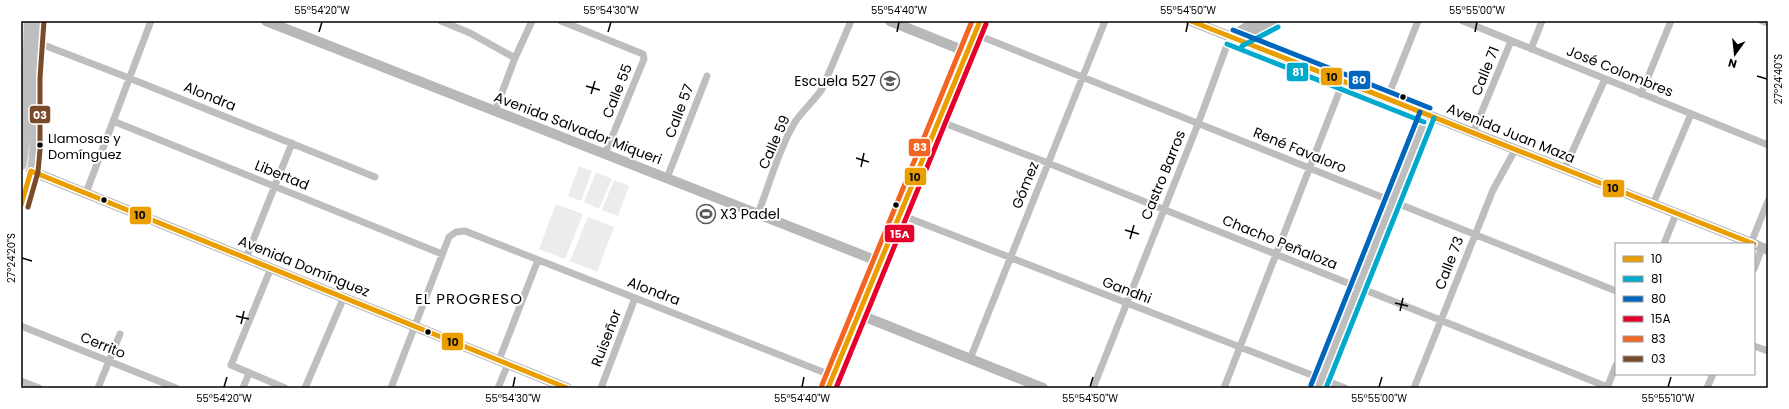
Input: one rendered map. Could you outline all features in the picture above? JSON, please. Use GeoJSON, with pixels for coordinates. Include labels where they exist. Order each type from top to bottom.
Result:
{"type":"FeatureCollection","features":[{"type":"Feature","properties":{"kind":"main road"},"geometry":{"type":"LineString","coordinates":[[21,164],[24,142],[30,21]]}},
{"type":"Feature","properties":{"kind":"main road","name":"Avenida Salvador Miqueri"},"geometry":{"type":"LineString","coordinates":[[266,21],[880,262]]}},
{"type":"Feature","properties":{"kind":"main road"},"geometry":{"type":"LineString","coordinates":[[890,21],[903,23],[967,52]]}},
{"type":"Feature","properties":{"kind":"main road"},"geometry":{"type":"LineString","coordinates":[[828,388],[901,215],[980,21]]}},
{"type":"Feature","properties":{"kind":"main road","name":"Avenida Juan Maza"},"geometry":{"type":"LineString","coordinates":[[1191,21],[1750,243]]}},
{"type":"Feature","properties":{"kind":"main road"},"geometry":{"type":"LineString","coordinates":[[1235,39],[1257,21]]}},
{"type":"Feature","properties":{"kind":"main road"},"geometry":{"type":"LineString","coordinates":[[1235,39],[1275,21]]}},
{"type":"Feature","properties":{"kind":"main road","name":"Avenida Domínguez"},"geometry":{"type":"LineString","coordinates":[[31,171],[567,388]]}},
{"type":"Feature","properties":{"kind":"main road"},"geometry":{"type":"LineString","coordinates":[[858,314],[1043,388]]}},
{"type":"Feature","properties":{"kind":"street"},"geometry":{"type":"LineString","coordinates":[[21,206],[31,171],[33,149],[27,77],[36,42],[37,21]]}},
{"type":"Feature","properties":{"kind":"street"},"geometry":{"type":"LineString","coordinates":[[86,193],[151,21]]}},
{"type":"Feature","properties":{"kind":"street"},"geometry":{"type":"LineString","coordinates":[[441,21],[470,33],[515,58]]}},
{"type":"Feature","properties":{"kind":"street"},"geometry":{"type":"LineString","coordinates":[[495,111],[515,58],[532,21]]}},
{"type":"Feature","properties":{"kind":"street","name":"Calle 55"},"geometry":{"type":"LineString","coordinates":[[561,21],[643,54],[644,59],[605,154]]}},
{"type":"Feature","properties":{"kind":"street","name":"Calle 59"},"geometry":{"type":"LineString","coordinates":[[758,214],[788,135],[795,122],[822,89],[851,21]]}},
{"type":"Feature","properties":{"kind":"street","name":"Gómez"},"geometry":{"type":"LineString","coordinates":[[970,359],[1106,21]]}},
{"type":"Feature","properties":{"kind":"street"},"geometry":{"type":"LineString","coordinates":[[1387,99],[1418,21]]}},
{"type":"Feature","properties":{"kind":"street","name":"José Colombres"},"geometry":{"type":"LineString","coordinates":[[1463,21],[1768,145]]}},
{"type":"Feature","properties":{"kind":"street"},"geometry":{"type":"LineString","coordinates":[[1531,49],[1542,21]]}},
{"type":"Feature","properties":{"kind":"street"},"geometry":{"type":"LineString","coordinates":[[1641,94],[1671,21]]}},
{"type":"Feature","properties":{"kind":"street"},"geometry":{"type":"LineString","coordinates":[[1762,21],[1768,23]]}},
{"type":"Feature","properties":{"kind":"street","name":"René Favaloro"},"geometry":{"type":"LineString","coordinates":[[975,34],[1615,291]]}},
{"type":"Feature","properties":{"kind":"street","name":"Castro Barros"},"geometry":{"type":"LineString","coordinates":[[1093,388],[1163,210],[1235,39]]}},
{"type":"Feature","properties":{"kind":"street","name":"Calle 71"},"geometry":{"type":"LineString","coordinates":[[1473,133],[1511,41]]}},
{"type":"Feature","properties":{"kind":"street","name":"Alondra"},"geometry":{"type":"LineString","coordinates":[[36,42],[374,177]]}},
{"type":"Feature","properties":{"kind":"street","name":"Calle 57"},"geometry":{"type":"LineString","coordinates":[[667,178],[706,76]]}},
{"type":"Feature","properties":{"kind":"street"},"geometry":{"type":"LineString","coordinates":[[1564,170],[1605,79]]}},
{"type":"Feature","properties":{"kind":"street"},"geometry":{"type":"LineString","coordinates":[[1224,388],[1344,82]]}},
{"type":"Feature","properties":{"kind":"street"},"geometry":{"type":"LineString","coordinates":[[1653,204],[1691,114]]}},
{"type":"Feature","properties":{"kind":"street"},"geometry":{"type":"LineString","coordinates":[[1318,388],[1427,115]]}},
{"type":"Feature","properties":{"kind":"street","name":"Libertad"},"geometry":{"type":"LineString","coordinates":[[113,121],[442,254]]}},
{"type":"Feature","properties":{"kind":"street","name":"Chacho Peñaloza"},"geometry":{"type":"LineString","coordinates":[[939,121],[1048,163],[1608,388]]}},
{"type":"Feature","properties":{"kind":"street"},"geometry":{"type":"LineString","coordinates":[[246,258],[292,143]]}},
{"type":"Feature","properties":{"kind":"street","name":"Calle 73"},"geometry":{"type":"LineString","coordinates":[[1414,388],[1493,190],[1515,150]]}},
{"type":"Feature","properties":{"kind":"street"},"geometry":{"type":"LineString","coordinates":[[1755,263],[1768,201]]}},
{"type":"Feature","properties":{"kind":"street"},"geometry":{"type":"LineString","coordinates":[[1664,243],[1676,214]]}},
{"type":"Feature","properties":{"kind":"street","name":"Gandhi"},"geometry":{"type":"LineString","coordinates":[[901,215],[1126,304],[1345,388]]}},
{"type":"Feature","properties":{"kind":"street","name":"Alondra"},"geometry":{"type":"LineString","coordinates":[[442,254],[449,237],[456,232],[465,231],[833,376]]}},
{"type":"Feature","properties":{"kind":"street"},"geometry":{"type":"LineString","coordinates":[[391,388],[442,254]]}},
{"type":"Feature","properties":{"kind":"street"},"geometry":{"type":"LineString","coordinates":[[498,388],[503,362],[538,260]]}},
{"type":"Feature","properties":{"kind":"street"},"geometry":{"type":"LineString","coordinates":[[271,268],[231,365],[285,388]]}},
{"type":"Feature","properties":{"kind":"street"},"geometry":{"type":"LineString","coordinates":[[305,388],[344,297]]}},
{"type":"Feature","properties":{"kind":"street","name":"Ruiseñor"},"geometry":{"type":"LineString","coordinates":[[601,388],[635,298]]}},
{"type":"Feature","properties":{"kind":"street","name":"Cerrito"},"geometry":{"type":"LineString","coordinates":[[21,326],[176,388]]}},
{"type":"Feature","properties":{"kind":"street"},"geometry":{"type":"LineString","coordinates":[[98,388],[120,334]]}},
{"type":"Feature","properties":{"kind":"street"},"geometry":{"type":"LineString","coordinates":[[1755,346],[1768,351]]}},
{"type":"Feature","properties":{"kind":"street"},"geometry":{"type":"LineString","coordinates":[[1608,388],[1615,367]]}},
{"type":"Feature","properties":{"kind":"street"},"geometry":{"type":"LineString","coordinates":[[243,388],[249,373]]}},
{"type":"Feature","properties":{"kind":"street"},"geometry":{"type":"LineString","coordinates":[[1707,388],[1712,375]]}},
{"type":"Feature","properties":{"kind":"street"},"geometry":{"type":"LineString","coordinates":[[21,381],[39,388]]}},
{"type":"Feature","properties":{"kind":"shaded area"},"geometry":{"type":"Polygon","coordinates":[[[579,166],[592,171],[581,201],[568,196],[579,166]]]}},
{"type":"Feature","properties":{"kind":"shaded area"},"geometry":{"type":"Polygon","coordinates":[[[596,172],[612,179],[599,209],[584,202],[596,172]]]}},
{"type":"Feature","properties":{"kind":"shaded area"},"geometry":{"type":"Polygon","coordinates":[[[614,180],[629,186],[618,216],[602,210],[614,180]]]}},
{"type":"Feature","properties":{"kind":"shaded area"},"geometry":{"type":"Polygon","coordinates":[[[556,204],[583,214],[565,259],[539,249],[556,204]]]}},
{"type":"Feature","properties":{"kind":"shaded area"},"geometry":{"type":"Polygon","coordinates":[[[588,217],[614,227],[597,272],[570,261],[588,217]]]}},
{"type":"Feature","properties":{"kind":"transit line","name":"03"},"geometry":{"type":"LineString","coordinates":[[28,207],[38,172],[40,150],[40,78],[44,21]]}},
{"type":"Feature","properties":{"kind":"transit line","name":"83"},"geometry":{"type":"LineString","coordinates":[[822,385],[972,21]]}},
{"type":"Feature","properties":{"kind":"transit line","name":"10"},"geometry":{"type":"LineString","coordinates":[[828,388],[980,21]]}},
{"type":"Feature","properties":{"kind":"transit line","name":"10"},"geometry":{"type":"LineString","coordinates":[[1191,21],[1751,243]]}},
{"type":"Feature","properties":{"kind":"transit line","name":"15A"},"geometry":{"type":"LineString","coordinates":[[836,388],[986,24]]}},
{"type":"Feature","properties":{"kind":"transit line","name":"81"},"geometry":{"type":"LineString","coordinates":[[1242,46],[1278,27]]}},
{"type":"Feature","properties":{"kind":"transit line","name":"80"},"geometry":{"type":"LineString","coordinates":[[1233,30],[1430,108]]}},
{"type":"Feature","properties":{"kind":"transit line","name":"81"},"geometry":{"type":"LineString","coordinates":[[1227,44],[1424,122]]}},
{"type":"Feature","properties":{"kind":"transit line","name":"80"},"geometry":{"type":"LineString","coordinates":[[1311,385],[1420,112]]}},
{"type":"Feature","properties":{"kind":"transit line","name":"81"},"geometry":{"type":"LineString","coordinates":[[1326,388],[1434,118]]}},
{"type":"Feature","properties":{"kind":"transit line","name":"10"},"geometry":{"type":"LineString","coordinates":[[21,205],[31,171],[567,388]]}},
{"type":"Feature","properties":{"kind":"place","name":"Escuela 527"},"geometry":{"type":"Point","coordinates":[890,81]}},
{"type":"Feature","properties":{"kind":"place","name":"Llamosas y Domínguez"},"geometry":{"type":"Point","coordinates":[40,145]}},
{"type":"Feature","properties":{"kind":"place","name":"X3 Padel"},"geometry":{"type":"Point","coordinates":[706,214]}},
{"type":"Feature","properties":{"kind":"district","name":"EL PROGRESO"},"geometry":{"type":"Point","coordinates":[469,299]}}]}
